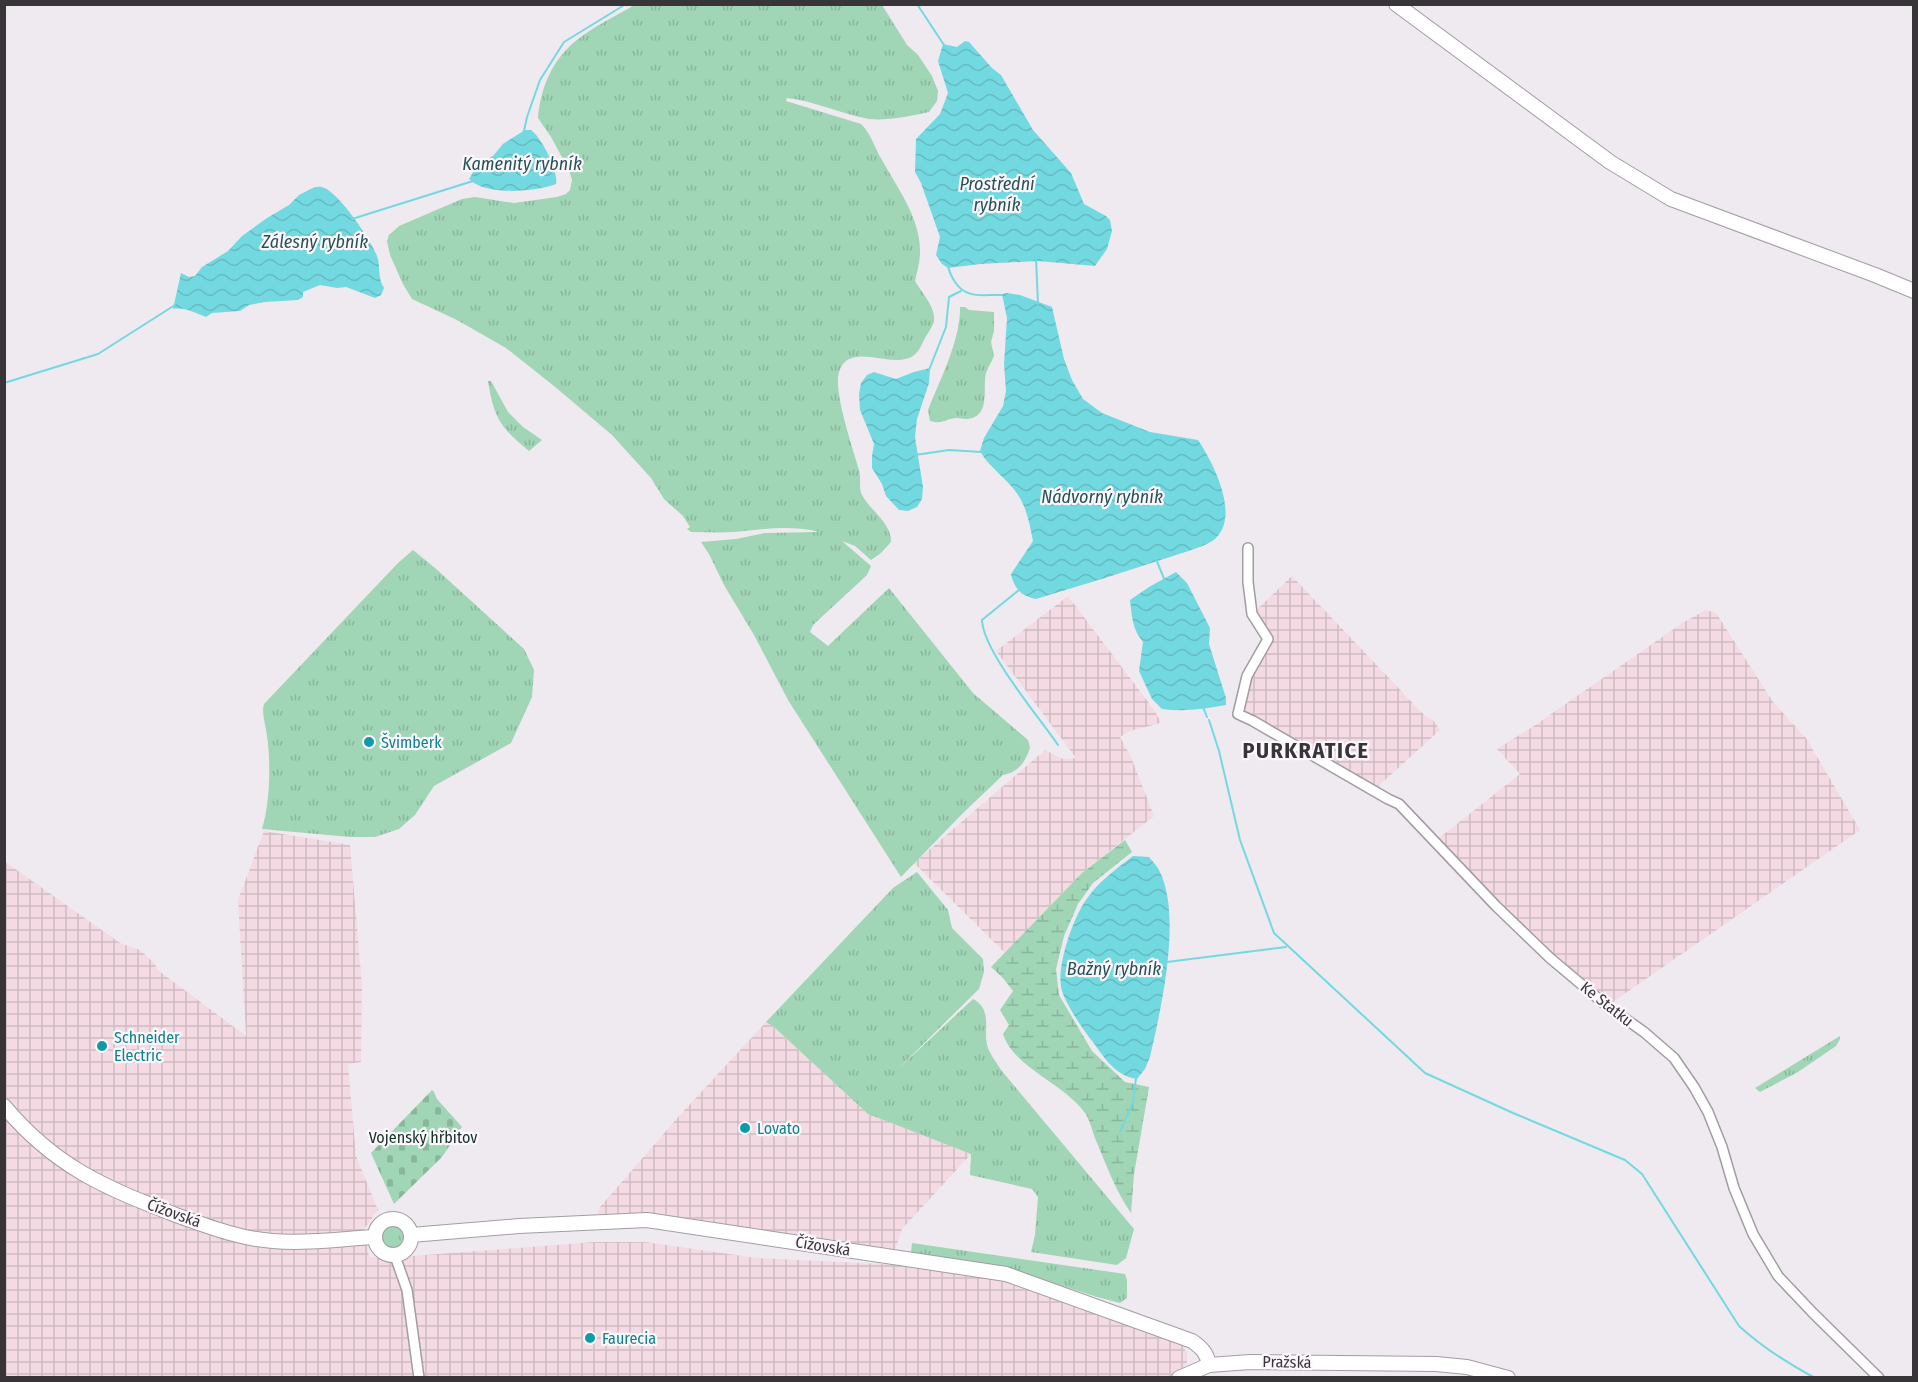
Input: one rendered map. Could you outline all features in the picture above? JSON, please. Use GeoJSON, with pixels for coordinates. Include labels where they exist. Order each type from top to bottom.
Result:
{"type":"FeatureCollection","features":[{"type":"Feature","properties":{"kind":"street"},"geometry":{"type":"LineString","coordinates":[[1396,4],[1610,162],[1671,199],[1914,291]]}},
{"type":"Feature","properties":{"kind":"street","name":"Ke Statku"},"geometry":{"type":"LineString","coordinates":[[1248,548],[1248,582],[1252,614],[1268,639],[1247,676],[1238,714],[1398,804],[1496,906],[1550,958],[1674,1058],[1708,1112],[1722,1147],[1734,1188],[1753,1234],[1778,1276],[1879,1377]]}},
{"type":"Feature","properties":{"kind":"street","name":"Čížovská"},"geometry":{"type":"LineString","coordinates":[[4,1106],[40,1144],[94,1181],[195,1222],[243,1236],[273,1241],[302,1242],[374,1237]]}},
{"type":"Feature","properties":{"kind":"street"},"geometry":{"type":"LineString","coordinates":[[392,1219],[400,1220],[406,1225],[411,1235],[408,1247],[395,1256],[380,1251],[374,1237],[380,1224],[392,1219]]}},
{"type":"Feature","properties":{"kind":"street","name":"Čížovská"},"geometry":{"type":"LineString","coordinates":[[411,1235],[519,1226],[647,1220],[1006,1274],[1192,1341],[1208,1356],[1209,1365]]}},
{"type":"Feature","properties":{"kind":"street"},"geometry":{"type":"LineString","coordinates":[[395,1256],[407,1290],[419,1377]]}},
{"type":"Feature","properties":{"kind":"street","name":"Pražská"},"geometry":{"type":"LineString","coordinates":[[1179,1377],[1209,1365],[1250,1362],[1436,1364],[1467,1367],[1508,1377]]}},
{"type":"Feature","properties":{"kind":"shaded area"},"geometry":{"type":"Polygon","coordinates":[[[1292,576],[1425,716],[1433,720],[1440,730],[1373,791],[1238,714],[1238,703],[1264,644],[1252,614],[1292,576]]]}},
{"type":"Feature","properties":{"kind":"shaded area"},"geometry":{"type":"Polygon","coordinates":[[[1068,596],[1155,711],[1161,723],[1130,731],[1120,737],[1131,757],[1154,816],[1082,873],[1005,953],[914,863],[1045,750],[1063,759],[1076,758],[996,651],[1068,596]]]}},
{"type":"Feature","properties":{"kind":"shaded area"},"geometry":{"type":"Polygon","coordinates":[[[1706,610],[1716,613],[1773,702],[1806,738],[1860,830],[1607,1006],[1550,958],[1434,842],[1520,774],[1497,749],[1684,622],[1706,610]]]}},
{"type":"Feature","properties":{"kind":"shaded area"},"geometry":{"type":"Polygon","coordinates":[[[264,831],[350,845],[362,986],[361,1062],[348,1064],[356,1156],[378,1210],[364,1229],[369,1257],[387,1258],[594,1242],[645,1242],[757,1258],[902,1265],[1005,1280],[1180,1342],[1187,1353],[1187,1362],[1170,1378],[5,1377],[4,861],[120,943],[140,950],[159,971],[246,1036],[238,900],[264,831]]]}},
{"type":"Feature","properties":{"kind":"shaded area"},"geometry":{"type":"Polygon","coordinates":[[[766,1022],[868,1114],[971,1154],[902,1229],[895,1250],[650,1213],[598,1214],[600,1207],[679,1116],[766,1022]]]}},
{"type":"Feature","properties":{"kind":"green space"},"geometry":{"type":"Polygon","coordinates":[[[635,5],[882,5],[907,45],[918,55],[932,76],[938,91],[937,101],[929,112],[883,119],[859,117],[787,98],[786,101],[861,124],[868,132],[913,216],[920,253],[915,281],[933,310],[934,316],[932,327],[913,356],[894,360],[852,358],[844,363],[839,372],[841,406],[859,470],[861,493],[888,529],[891,542],[871,560],[855,546],[842,541],[871,566],[867,575],[813,625],[810,632],[828,646],[889,588],[973,693],[1028,740],[1030,748],[1020,766],[1013,772],[1003,775],[901,877],[788,700],[701,542],[736,539],[765,533],[819,532],[787,528],[691,532],[687,529],[690,527],[683,516],[664,499],[651,478],[612,435],[506,348],[457,320],[412,299],[390,255],[387,241],[389,235],[399,226],[462,199],[475,197],[514,203],[557,197],[570,190],[572,180],[569,170],[538,118],[544,89],[556,62],[569,47],[592,30],[635,5]]]}},
{"type":"Feature","properties":{"kind":"green space"},"geometry":{"type":"Polygon","coordinates":[[[960,307],[994,312],[994,331],[991,342],[994,356],[986,373],[983,408],[974,417],[966,419],[930,421],[928,410],[953,346],[960,307]]]}},
{"type":"Feature","properties":{"kind":"green space"},"geometry":{"type":"Polygon","coordinates":[[[488,381],[491,381],[508,412],[523,427],[542,440],[529,451],[511,435],[500,421],[493,404],[488,381]]]}},
{"type":"Feature","properties":{"kind":"green space"},"geometry":{"type":"Polygon","coordinates":[[[413,550],[524,649],[534,670],[532,697],[511,743],[434,786],[415,815],[399,829],[375,837],[350,837],[262,829],[267,808],[269,770],[263,716],[264,704],[413,550]]]}},
{"type":"Feature","properties":{"kind":"green space"},"geometry":{"type":"Polygon","coordinates":[[[1125,840],[1132,852],[1093,883],[1078,904],[1064,936],[1056,969],[1059,995],[1092,1051],[1125,1082],[1149,1087],[1134,1174],[1131,1213],[1111,1177],[1085,1113],[1076,1102],[1028,1066],[1009,1046],[1003,1034],[1009,1025],[1000,1010],[1013,991],[991,967],[1082,873],[1125,840]]]}},
{"type":"Feature","properties":{"kind":"green space"},"geometry":{"type":"Polygon","coordinates":[[[917,872],[948,910],[952,928],[983,959],[984,972],[979,989],[897,1070],[973,999],[979,1004],[985,1015],[986,1042],[992,1057],[1134,1229],[1126,1258],[1117,1265],[1031,1252],[1035,1235],[1038,1197],[1032,1189],[970,1175],[971,1154],[868,1114],[766,1022],[893,888],[917,872]]]}},
{"type":"Feature","properties":{"kind":"green space"},"geometry":{"type":"Polygon","coordinates":[[[1840,1036],[1836,1046],[1798,1072],[1760,1092],[1755,1088],[1840,1036]]]}},
{"type":"Feature","properties":{"kind":"green space","name":"Vojenský hřbitov"},"geometry":{"type":"Polygon","coordinates":[[[432,1090],[462,1127],[442,1157],[394,1204],[371,1153],[432,1090]]]}},
{"type":"Feature","properties":{"kind":"green space"},"geometry":{"type":"Polygon","coordinates":[[[392,1226],[400,1229],[403,1237],[400,1245],[392,1248],[384,1245],[381,1237],[384,1229],[392,1226]]]}},
{"type":"Feature","properties":{"kind":"green space"},"geometry":{"type":"Polygon","coordinates":[[[912,1243],[1125,1274],[1127,1298],[1120,1303],[1004,1267],[911,1253],[912,1243]]]}},
{"type":"Feature","properties":{"kind":"water","name":"Prostřední rybník"},"geometry":{"type":"Polygon","coordinates":[[[965,41],[969,42],[1001,75],[1033,130],[1071,173],[1084,204],[1110,220],[1112,231],[1107,249],[1095,266],[1038,261],[948,268],[936,255],[940,237],[915,172],[916,139],[940,114],[948,93],[938,61],[943,44],[957,47],[965,41]]]}},
{"type":"Feature","properties":{"kind":"water","name":"Kamenitý rybník"},"geometry":{"type":"Polygon","coordinates":[[[525,130],[531,130],[544,147],[555,171],[556,184],[536,189],[511,191],[486,188],[469,179],[478,164],[493,156],[503,144],[525,130]]]}},
{"type":"Feature","properties":{"kind":"water","name":"Zálesný rybník"},"geometry":{"type":"Polygon","coordinates":[[[315,187],[323,187],[338,198],[368,239],[378,260],[384,288],[381,295],[375,298],[346,287],[320,285],[303,292],[303,297],[298,300],[265,302],[249,305],[240,311],[212,313],[206,317],[186,310],[173,309],[181,273],[189,277],[195,276],[202,267],[228,251],[242,236],[289,205],[299,195],[315,187]]]}},
{"type":"Feature","properties":{"kind":"water","name":"Nádvorný rybník"},"geometry":{"type":"Polygon","coordinates":[[[1002,294],[1020,295],[1052,307],[1064,359],[1083,399],[1102,413],[1150,432],[1198,440],[1217,475],[1225,503],[1223,528],[1216,538],[1189,551],[1036,599],[1023,594],[1017,588],[1011,574],[1033,541],[1028,517],[1014,489],[980,451],[984,438],[1003,406],[1006,391],[1004,364],[1007,318],[1002,294]]]}},
{"type":"Feature","properties":{"kind":"water"},"geometry":{"type":"Polygon","coordinates":[[[930,368],[929,383],[917,419],[915,437],[923,487],[922,499],[917,507],[908,511],[899,510],[886,496],[872,468],[874,444],[860,410],[861,383],[867,375],[874,372],[896,379],[930,368]]]}},
{"type":"Feature","properties":{"kind":"water"},"geometry":{"type":"Polygon","coordinates":[[[1176,572],[1187,583],[1210,628],[1209,644],[1226,698],[1226,705],[1194,710],[1162,709],[1152,699],[1139,671],[1143,642],[1135,627],[1130,600],[1176,572]]]}},
{"type":"Feature","properties":{"kind":"water","name":"Bažný rybník"},"geometry":{"type":"Polygon","coordinates":[[[1133,856],[1149,857],[1158,868],[1166,891],[1169,914],[1164,990],[1150,1057],[1145,1069],[1137,1079],[1117,1070],[1102,1055],[1071,1011],[1060,982],[1066,944],[1081,908],[1102,882],[1133,856]]]}},
{"type":"Feature","properties":{"kind":"waterway"},"geometry":{"type":"LineString","coordinates":[[524,131],[540,80],[564,42],[626,4]]}},
{"type":"Feature","properties":{"kind":"waterway"},"geometry":{"type":"LineString","coordinates":[[917,4],[944,45]]}},
{"type":"Feature","properties":{"kind":"waterway"},"geometry":{"type":"LineString","coordinates":[[352,219],[473,181]]}},
{"type":"Feature","properties":{"kind":"waterway"},"geometry":{"type":"LineString","coordinates":[[1036,258],[1038,304]]}},
{"type":"Feature","properties":{"kind":"waterway"},"geometry":{"type":"LineString","coordinates":[[948,265],[960,288],[970,294],[1002,295]]}},
{"type":"Feature","properties":{"kind":"waterway"},"geometry":{"type":"LineString","coordinates":[[929,370],[946,327],[949,297],[961,291]]}},
{"type":"Feature","properties":{"kind":"waterway"},"geometry":{"type":"LineString","coordinates":[[4,383],[98,354],[175,305]]}},
{"type":"Feature","properties":{"kind":"waterway"},"geometry":{"type":"LineString","coordinates":[[915,455],[949,450],[981,452]]}},
{"type":"Feature","properties":{"kind":"waterway"},"geometry":{"type":"LineString","coordinates":[[1156,559],[1165,581]]}},
{"type":"Feature","properties":{"kind":"waterway"},"geometry":{"type":"LineString","coordinates":[[1019,590],[982,620],[985,633],[1001,666],[1058,745]]}},
{"type":"Feature","properties":{"kind":"waterway"},"geometry":{"type":"LineString","coordinates":[[1203,707],[1207,717]]}},
{"type":"Feature","properties":{"kind":"waterway"},"geometry":{"type":"LineString","coordinates":[[1209,720],[1219,751],[1240,840],[1274,933],[1425,1073],[1625,1160],[1642,1174],[1739,1326],[1775,1354],[1815,1378]]}},
{"type":"Feature","properties":{"kind":"waterway"},"geometry":{"type":"LineString","coordinates":[[1167,962],[1286,947]]}},
{"type":"Feature","properties":{"kind":"waterway"},"geometry":{"type":"LineString","coordinates":[[1120,1132],[1133,1102],[1136,1078]]}},
{"type":"Feature","properties":{"kind":"place","name":"Švimberk"},"geometry":{"type":"Point","coordinates":[369,742]}},
{"type":"Feature","properties":{"kind":"place","name":"Schneider Electric"},"geometry":{"type":"Point","coordinates":[102,1046]}},
{"type":"Feature","properties":{"kind":"place","name":"Lovato"},"geometry":{"type":"Point","coordinates":[745,1128]}},
{"type":"Feature","properties":{"kind":"place","name":"Faurecia"},"geometry":{"type":"Point","coordinates":[590,1338]}},
{"type":"Feature","properties":{"kind":"district","name":"PURKRATICE"},"geometry":{"type":"Point","coordinates":[1306,750]}}]}
